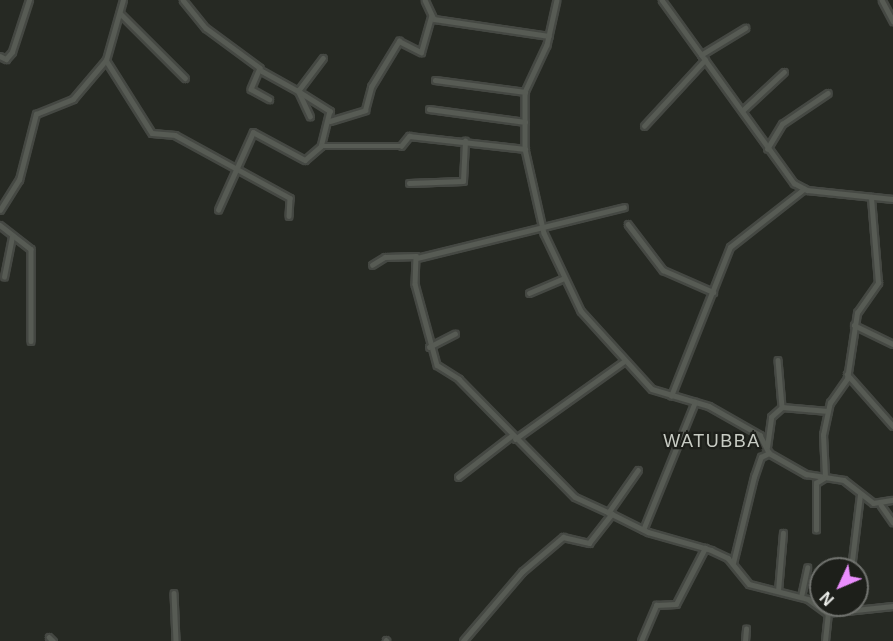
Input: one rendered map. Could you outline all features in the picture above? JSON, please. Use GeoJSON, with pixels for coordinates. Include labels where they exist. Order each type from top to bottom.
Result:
{"type":"FeatureCollection","features":[{"type":"Feature","properties":{"kind":"street"},"geometry":{"type":"LineString","coordinates":[[0,56],[6,59],[12,52],[29,0]]}},
{"type":"Feature","properties":{"kind":"street"},"geometry":{"type":"LineString","coordinates":[[0,210],[19,180],[36,114],[74,99],[106,60],[123,0]]}},
{"type":"Feature","properties":{"kind":"street"},"geometry":{"type":"LineString","coordinates":[[183,0],[206,28],[262,71],[327,106],[330,121]]}},
{"type":"Feature","properties":{"kind":"street"},"geometry":{"type":"LineString","coordinates":[[321,146],[320,135],[330,121],[349,111],[365,110],[371,87],[399,41],[421,52],[431,16],[425,0]]}},
{"type":"Feature","properties":{"kind":"street"},"geometry":{"type":"LineString","coordinates":[[558,0],[549,36],[525,92],[525,149],[542,225],[562,279],[589,323],[623,362],[652,389],[695,402],[760,435],[768,451],[806,474],[844,480],[860,495],[881,505],[893,522]]}},
{"type":"Feature","properties":{"kind":"street"},"geometry":{"type":"LineString","coordinates":[[662,0],[767,149],[804,189],[893,199]]}},
{"type":"Feature","properties":{"kind":"street"},"geometry":{"type":"LineString","coordinates":[[882,0],[893,21]]}},
{"type":"Feature","properties":{"kind":"street"},"geometry":{"type":"LineString","coordinates":[[120,13],[185,78]]}},
{"type":"Feature","properties":{"kind":"street"},"geometry":{"type":"LineString","coordinates":[[431,16],[549,36]]}},
{"type":"Feature","properties":{"kind":"street"},"geometry":{"type":"LineString","coordinates":[[644,126],[703,58],[745,27]]}},
{"type":"Feature","properties":{"kind":"street"},"geometry":{"type":"LineString","coordinates":[[298,91],[322,58]]}},
{"type":"Feature","properties":{"kind":"street"},"geometry":{"type":"LineString","coordinates":[[106,60],[152,133],[175,135],[290,198],[289,216]]}},
{"type":"Feature","properties":{"kind":"street"},"geometry":{"type":"LineString","coordinates":[[262,71],[251,89],[269,99]]}},
{"type":"Feature","properties":{"kind":"street"},"geometry":{"type":"LineString","coordinates":[[742,111],[784,72]]}},
{"type":"Feature","properties":{"kind":"street"},"geometry":{"type":"LineString","coordinates":[[435,80],[525,92]]}},
{"type":"Feature","properties":{"kind":"street"},"geometry":{"type":"LineString","coordinates":[[298,91],[310,117]]}},
{"type":"Feature","properties":{"kind":"street"},"geometry":{"type":"LineString","coordinates":[[767,149],[782,123],[828,93]]}},
{"type":"Feature","properties":{"kind":"street"},"geometry":{"type":"LineString","coordinates":[[429,109],[525,122]]}},
{"type":"Feature","properties":{"kind":"street"},"geometry":{"type":"LineString","coordinates":[[218,210],[253,132],[298,160],[309,159],[321,146],[401,146],[409,136],[525,149]]}},
{"type":"Feature","properties":{"kind":"street"},"geometry":{"type":"LineString","coordinates":[[409,183],[463,181],[465,141]]}},
{"type":"Feature","properties":{"kind":"street"},"geometry":{"type":"LineString","coordinates":[[671,396],[733,243],[804,189]]}},
{"type":"Feature","properties":{"kind":"street"},"geometry":{"type":"LineString","coordinates":[[816,530],[816,483],[824,477],[828,411],[848,374],[854,325],[878,283],[871,197]]}},
{"type":"Feature","properties":{"kind":"street"},"geometry":{"type":"LineString","coordinates":[[372,265],[385,257],[417,258],[624,207]]}},
{"type":"Feature","properties":{"kind":"street"},"geometry":{"type":"LineString","coordinates":[[627,224],[663,270],[713,292]]}},
{"type":"Feature","properties":{"kind":"street"},"geometry":{"type":"LineString","coordinates":[[0,225],[12,237],[31,249],[31,340]]}},
{"type":"Feature","properties":{"kind":"street"},"geometry":{"type":"LineString","coordinates":[[4,277],[12,237]]}},
{"type":"Feature","properties":{"kind":"street"},"geometry":{"type":"LineString","coordinates":[[417,258],[415,280],[429,348],[440,368],[459,379],[513,438],[575,497],[643,530],[705,548],[733,563],[749,584],[801,597],[809,602]]}},
{"type":"Feature","properties":{"kind":"street"},"geometry":{"type":"LineString","coordinates":[[529,293],[562,279]]}},
{"type":"Feature","properties":{"kind":"street"},"geometry":{"type":"LineString","coordinates":[[854,325],[893,344]]}},
{"type":"Feature","properties":{"kind":"street"},"geometry":{"type":"LineString","coordinates":[[429,348],[455,334]]}},
{"type":"Feature","properties":{"kind":"street"},"geometry":{"type":"LineString","coordinates":[[778,360],[782,407]]}},
{"type":"Feature","properties":{"kind":"street"},"geometry":{"type":"LineString","coordinates":[[458,477],[623,362]]}},
{"type":"Feature","properties":{"kind":"street"},"geometry":{"type":"LineString","coordinates":[[848,374],[893,426]]}},
{"type":"Feature","properties":{"kind":"street"},"geometry":{"type":"LineString","coordinates":[[643,530],[695,402]]}},
{"type":"Feature","properties":{"kind":"street"},"geometry":{"type":"LineString","coordinates":[[733,563],[754,477],[761,457],[768,451],[771,417],[782,407],[828,411]]}},
{"type":"Feature","properties":{"kind":"street"},"geometry":{"type":"LineString","coordinates":[[463,641],[522,572],[563,537],[589,543],[638,471]]}},
{"type":"Feature","properties":{"kind":"street"},"geometry":{"type":"LineString","coordinates":[[852,557],[860,495]]}},
{"type":"Feature","properties":{"kind":"street"},"geometry":{"type":"LineString","coordinates":[[881,505],[893,500]]}},
{"type":"Feature","properties":{"kind":"street"},"geometry":{"type":"LineString","coordinates":[[778,591],[783,533]]}},
{"type":"Feature","properties":{"kind":"street"},"geometry":{"type":"LineString","coordinates":[[641,641],[656,605],[676,604],[705,548]]}},
{"type":"Feature","properties":{"kind":"street"},"geometry":{"type":"LineString","coordinates":[[801,597],[807,568]]}},
{"type":"Feature","properties":{"kind":"street"},"geometry":{"type":"LineString","coordinates":[[174,592],[176,641]]}},
{"type":"Feature","properties":{"kind":"street"},"geometry":{"type":"LineString","coordinates":[[869,607],[893,606]]}},
{"type":"Feature","properties":{"kind":"street"},"geometry":{"type":"LineString","coordinates":[[825,641],[828,617]]}},
{"type":"Feature","properties":{"kind":"street"},"geometry":{"type":"LineString","coordinates":[[745,641],[746,629]]}},
{"type":"Feature","properties":{"kind":"district","name":"WATUBBA"},"geometry":{"type":"Point","coordinates":[712,441]}}]}
